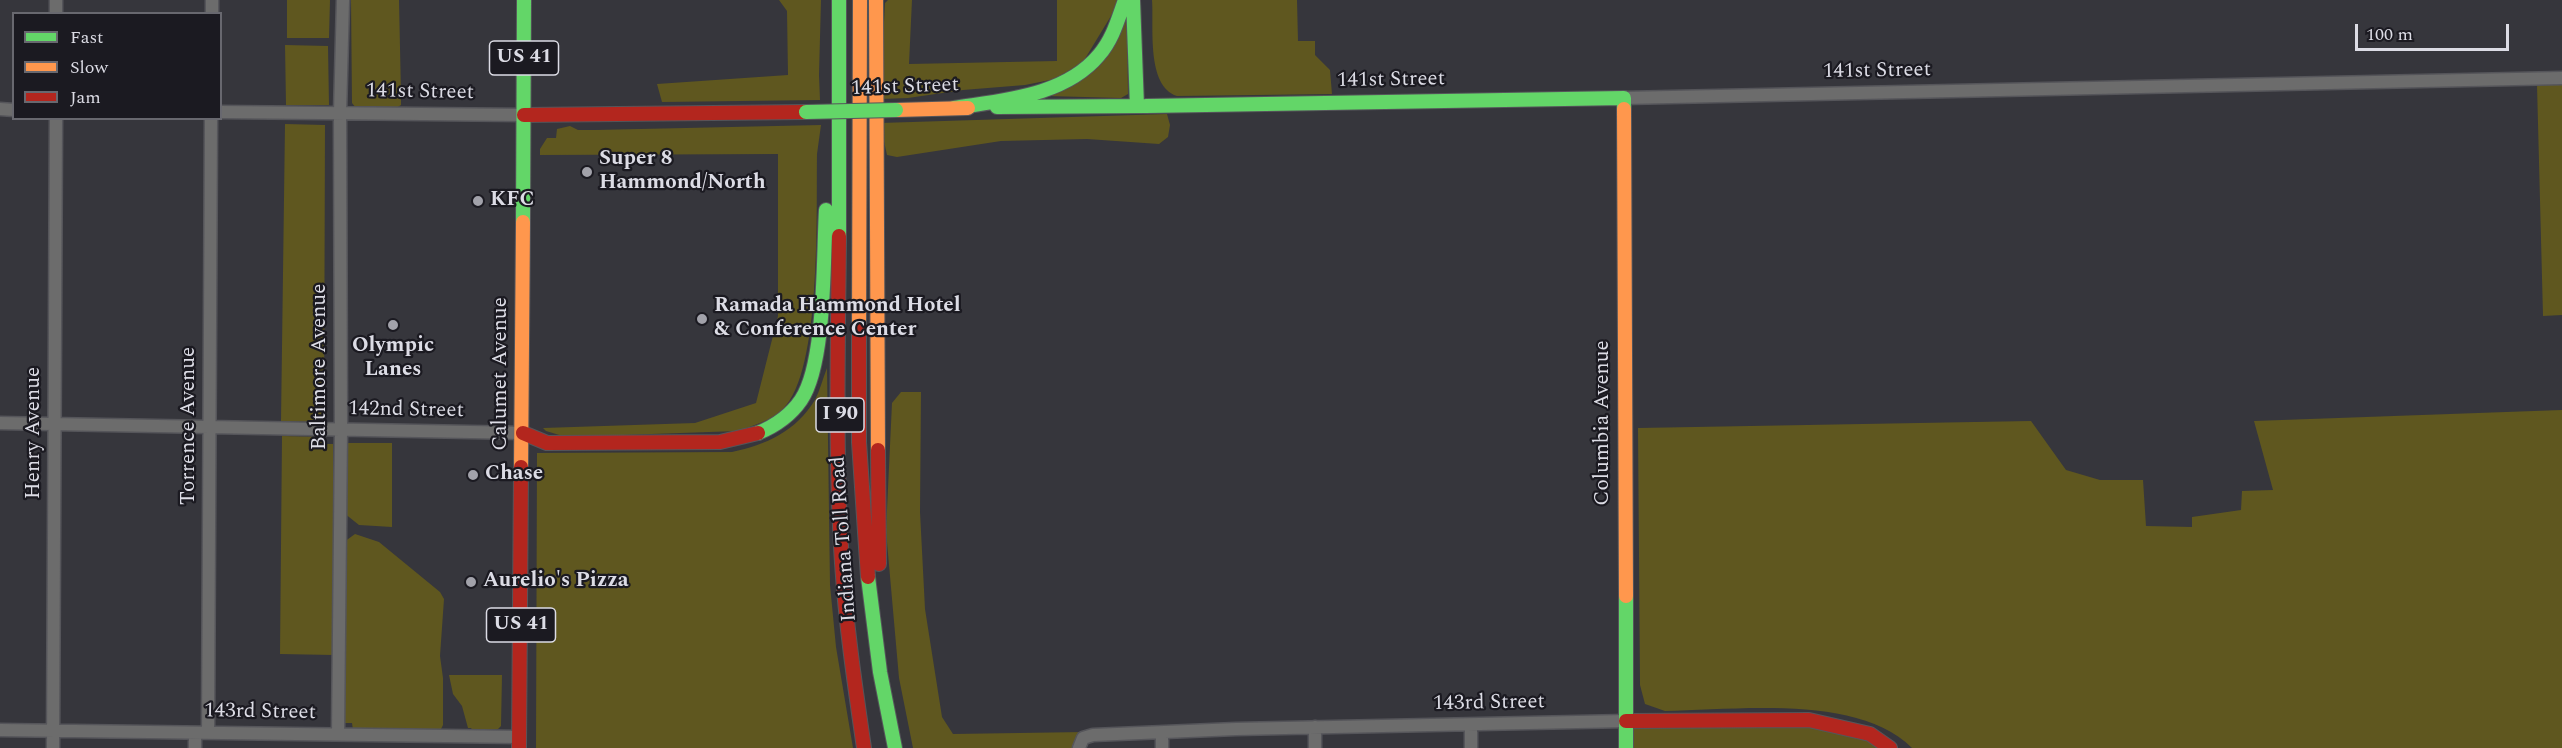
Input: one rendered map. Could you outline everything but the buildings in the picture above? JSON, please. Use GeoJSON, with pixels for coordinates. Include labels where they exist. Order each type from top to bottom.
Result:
{"type":"FeatureCollection","features":[{"type":"Feature","properties":{"kind":"main road","name":"Calumet Avenue"},"geometry":{"type":"LineString","coordinates":[[519,742],[523,433],[524,0]]}},
{"type":"Feature","properties":{"kind":"main road","name":"Indiana Toll Road"},"geometry":{"type":"LineString","coordinates":[[840,0],[841,549],[850,662],[864,748]]}},
{"type":"Feature","properties":{"kind":"main road","name":"Indiana Toll Road"},"geometry":{"type":"LineString","coordinates":[[860,0],[859,418],[861,500],[870,614],[886,713],[895,748]]}},
{"type":"Feature","properties":{"kind":"main road"},"geometry":{"type":"LineString","coordinates":[[876,0],[879,554],[886,660],[886,713]]}},
{"type":"Feature","properties":{"kind":"main road"},"geometry":{"type":"LineString","coordinates":[[954,108],[1030,94],[1077,76],[1096,60],[1111,38],[1125,0]]}},
{"type":"Feature","properties":{"kind":"main road"},"geometry":{"type":"LineString","coordinates":[[1133,0],[1141,106]]}},
{"type":"Feature","properties":{"kind":"main road"},"geometry":{"type":"LineString","coordinates":[[1141,106],[1144,0]]}},
{"type":"Feature","properties":{"kind":"main road"},"geometry":{"type":"LineString","coordinates":[[523,433],[547,443],[720,442],[745,439],[762,433],[778,424],[795,408],[806,392],[818,352],[829,138],[841,81]]}},
{"type":"Feature","properties":{"kind":"main road","name":"141st Street"},"geometry":{"type":"LineString","coordinates":[[524,115],[1624,98]]}},
{"type":"Feature","properties":{"kind":"main road","name":"Columbia Avenue"},"geometry":{"type":"LineString","coordinates":[[1624,98],[1626,748]]}},
{"type":"Feature","properties":{"kind":"main road","name":"143rd Street"},"geometry":{"type":"LineString","coordinates":[[1626,721],[1809,720],[1870,734],[1890,748]]}},
{"type":"Feature","properties":{"kind":"street","name":"Baltimore Avenue"},"geometry":{"type":"LineString","coordinates":[[338,735],[341,430],[340,113],[343,0]]}},
{"type":"Feature","properties":{"kind":"street","name":"141st Street"},"geometry":{"type":"LineString","coordinates":[[1624,98],[2562,78]]}},
{"type":"Feature","properties":{"kind":"street","name":"141st Street"},"geometry":{"type":"LineString","coordinates":[[222,112],[524,115]]}},
{"type":"Feature","properties":{"kind":"street","name":"Henry Avenue"},"geometry":{"type":"LineString","coordinates":[[53,748],[56,120]]}},
{"type":"Feature","properties":{"kind":"street","name":"Torrence Avenue"},"geometry":{"type":"LineString","coordinates":[[208,733],[212,120]]}},
{"type":"Feature","properties":{"kind":"street","name":"142nd Street"},"geometry":{"type":"LineString","coordinates":[[0,423],[523,433]]}},
{"type":"Feature","properties":{"kind":"street","name":"143rd Street"},"geometry":{"type":"LineString","coordinates":[[1081,743],[1093,735],[1626,721]]}},
{"type":"Feature","properties":{"kind":"street"},"geometry":{"type":"LineString","coordinates":[[1470,725],[1471,748]]}},
{"type":"Feature","properties":{"kind":"street"},"geometry":{"type":"LineString","coordinates":[[1315,728],[1315,748]]}},
{"type":"Feature","properties":{"kind":"street","name":"143rd Street"},"geometry":{"type":"LineString","coordinates":[[0,730],[359,735],[519,742]]}},
{"type":"Feature","properties":{"kind":"street"},"geometry":{"type":"LineString","coordinates":[[195,733],[195,748]]}},
{"type":"Feature","properties":{"kind":"street"},"geometry":{"type":"LineString","coordinates":[[1162,733],[1162,748]]}},
{"type":"Feature","properties":{"kind":"street"},"geometry":{"type":"LineString","coordinates":[[359,735],[359,748]]}},
{"type":"Feature","properties":{"kind":"shaded area"},"geometry":{"type":"Polygon","coordinates":[[[287,0],[330,0],[329,38],[287,38],[287,0]]]}},
{"type":"Feature","properties":{"kind":"shaded area"},"geometry":{"type":"Polygon","coordinates":[[[351,0],[399,0],[401,105],[396,108],[356,108],[352,103],[351,0]]]}},
{"type":"Feature","properties":{"kind":"shaded area"},"geometry":{"type":"Polygon","coordinates":[[[779,0],[821,0],[820,100],[662,102],[657,84],[788,75],[787,11],[779,0]]]}},
{"type":"Feature","properties":{"kind":"shaded area"},"geometry":{"type":"Polygon","coordinates":[[[888,0],[912,0],[909,64],[1057,61],[1057,0],[1117,0],[1114,11],[1083,62],[1055,79],[1025,85],[880,99],[885,3],[888,0]]]}},
{"type":"Feature","properties":{"kind":"shaded area"},"geometry":{"type":"Polygon","coordinates":[[[1152,0],[1297,0],[1298,41],[1315,41],[1315,55],[1330,70],[1332,94],[1177,96],[1167,90],[1160,81],[1156,68],[1152,0]]]}},
{"type":"Feature","properties":{"kind":"shaded area"},"geometry":{"type":"Polygon","coordinates":[[[1127,21],[1128,94],[1121,98],[1047,96],[1127,21]]]}},
{"type":"Feature","properties":{"kind":"shaded area"},"geometry":{"type":"Polygon","coordinates":[[[285,45],[328,46],[329,105],[286,105],[285,45]]]}},
{"type":"Feature","properties":{"kind":"shaded area"},"geometry":{"type":"Polygon","coordinates":[[[2537,85],[2562,85],[2562,315],[2543,316],[2537,85]]]}},
{"type":"Feature","properties":{"kind":"shaded area"},"geometry":{"type":"Polygon","coordinates":[[[1167,114],[1170,125],[1168,137],[1159,144],[1087,139],[1001,141],[897,157],[887,155],[880,123],[1167,114]]]}},
{"type":"Feature","properties":{"kind":"shaded area"},"geometry":{"type":"Polygon","coordinates":[[[285,124],[325,125],[324,422],[281,421],[285,124]]]}},
{"type":"Feature","properties":{"kind":"shaded area"},"geometry":{"type":"Polygon","coordinates":[[[821,125],[817,154],[816,249],[811,326],[805,361],[796,389],[783,409],[768,420],[738,431],[566,437],[546,431],[543,428],[695,423],[756,403],[778,316],[778,154],[540,155],[540,149],[547,138],[556,138],[557,129],[570,126],[578,130],[595,130],[821,125]]]}},
{"type":"Feature","properties":{"kind":"shaded area"},"geometry":{"type":"Polygon","coordinates":[[[827,368],[830,585],[836,647],[853,748],[536,748],[537,453],[732,452],[745,449],[768,441],[799,420],[815,400],[827,368]]]}},
{"type":"Feature","properties":{"kind":"shaded area"},"geometry":{"type":"Polygon","coordinates":[[[901,392],[921,392],[920,512],[925,609],[942,717],[953,734],[1085,732],[1079,748],[913,748],[899,678],[886,531],[892,403],[901,392]]]}},
{"type":"Feature","properties":{"kind":"shaded area"},"geometry":{"type":"Polygon","coordinates":[[[2562,410],[2562,748],[1912,748],[1889,731],[1861,719],[1829,712],[1760,708],[1665,711],[1645,704],[1640,685],[1638,428],[2031,421],[2066,470],[2100,480],[2143,480],[2146,526],[2192,527],[2192,517],[2241,510],[2242,491],[2273,490],[2254,421],[2562,410]]]}},
{"type":"Feature","properties":{"kind":"shaded area"},"geometry":{"type":"Polygon","coordinates":[[[282,436],[323,437],[324,444],[333,444],[333,655],[280,654],[282,436]]]}},
{"type":"Feature","properties":{"kind":"shaded area"},"geometry":{"type":"Polygon","coordinates":[[[348,443],[392,443],[392,527],[359,525],[344,513],[345,446],[348,443]]]}},
{"type":"Feature","properties":{"kind":"shaded area"},"geometry":{"type":"Polygon","coordinates":[[[355,534],[379,542],[440,592],[444,599],[440,656],[443,678],[443,725],[440,731],[353,730],[352,723],[343,723],[344,542],[355,534]]]}},
{"type":"Feature","properties":{"kind":"shaded area"},"geometry":{"type":"Polygon","coordinates":[[[449,675],[502,675],[501,726],[498,729],[473,731],[468,728],[462,706],[453,694],[449,675]]]}},
{"type":"Feature","properties":{"kind":"shaded area"},"geometry":{"type":"Polygon","coordinates":[[[1809,720],[1890,748],[1626,748],[1626,721],[1809,720]]]}},
{"type":"Feature","properties":{"kind":"traffic: fast"},"geometry":{"type":"LineString","coordinates":[[523,222],[524,0]]}},
{"type":"Feature","properties":{"kind":"traffic: fast"},"geometry":{"type":"LineString","coordinates":[[839,0],[839,236]]}},
{"type":"Feature","properties":{"kind":"traffic: fast"},"geometry":{"type":"LineString","coordinates":[[954,108],[1032,94],[1051,88],[1085,69],[1104,49],[1115,29],[1125,0]]}},
{"type":"Feature","properties":{"kind":"traffic: fast"},"geometry":{"type":"LineString","coordinates":[[1133,0],[1137,106]]}},
{"type":"Feature","properties":{"kind":"traffic: fast"},"geometry":{"type":"LineString","coordinates":[[1146,106],[1624,98],[1624,109]]}},
{"type":"Feature","properties":{"kind":"traffic: fast"},"geometry":{"type":"LineString","coordinates":[[997,107],[1146,106]]}},
{"type":"Feature","properties":{"kind":"traffic: fast"},"geometry":{"type":"LineString","coordinates":[[806,112],[896,110]]}},
{"type":"Feature","properties":{"kind":"traffic: fast"},"geometry":{"type":"LineString","coordinates":[[758,433],[787,416],[801,400],[809,383],[815,361],[822,309],[826,210]]}},
{"type":"Feature","properties":{"kind":"traffic: fast"},"geometry":{"type":"LineString","coordinates":[[868,577],[880,672],[895,748]]}},
{"type":"Feature","properties":{"kind":"traffic: fast"},"geometry":{"type":"LineString","coordinates":[[1626,596],[1626,748]]}},
{"type":"Feature","properties":{"kind":"traffic: slow"},"geometry":{"type":"LineString","coordinates":[[859,328],[860,0]]}},
{"type":"Feature","properties":{"kind":"traffic: slow"},"geometry":{"type":"LineString","coordinates":[[876,0],[878,450]]}},
{"type":"Feature","properties":{"kind":"traffic: slow"},"geometry":{"type":"LineString","coordinates":[[896,110],[968,108]]}},
{"type":"Feature","properties":{"kind":"traffic: slow"},"geometry":{"type":"LineString","coordinates":[[1624,109],[1626,596]]}},
{"type":"Feature","properties":{"kind":"traffic: slow"},"geometry":{"type":"LineString","coordinates":[[521,467],[523,222]]}},
{"type":"Feature","properties":{"kind":"traffic: jam"},"geometry":{"type":"LineString","coordinates":[[524,115],[806,112]]}},
{"type":"Feature","properties":{"kind":"traffic: jam"},"geometry":{"type":"LineString","coordinates":[[839,236],[838,482],[846,609],[864,748]]}},
{"type":"Feature","properties":{"kind":"traffic: jam"},"geometry":{"type":"LineString","coordinates":[[859,328],[859,442],[868,577]]}},
{"type":"Feature","properties":{"kind":"traffic: jam"},"geometry":{"type":"LineString","coordinates":[[523,433],[547,443],[720,442],[758,433]]}},
{"type":"Feature","properties":{"kind":"traffic: jam"},"geometry":{"type":"LineString","coordinates":[[878,450],[879,564]]}},
{"type":"Feature","properties":{"kind":"traffic: jam"},"geometry":{"type":"LineString","coordinates":[[519,748],[521,467]]}},
{"type":"Feature","properties":{"kind":"traffic: jam"},"geometry":{"type":"LineString","coordinates":[[1626,721],[1809,720],[1870,734],[1890,748]]}},
{"type":"Feature","properties":{"kind":"place","name":"Super 8 Hammond/North"},"geometry":{"type":"Point","coordinates":[587,172]}},
{"type":"Feature","properties":{"kind":"place","name":"KFC"},"geometry":{"type":"Point","coordinates":[478,201]}},
{"type":"Feature","properties":{"kind":"place","name":"Ramada Hammond Hotel & Conference Center"},"geometry":{"type":"Point","coordinates":[702,319]}},
{"type":"Feature","properties":{"kind":"place","name":"Olympic Lanes"},"geometry":{"type":"Point","coordinates":[393,325]}},
{"type":"Feature","properties":{"kind":"place","name":"Chase"},"geometry":{"type":"Point","coordinates":[473,475]}},
{"type":"Feature","properties":{"kind":"place","name":"Aurelio's Pizza"},"geometry":{"type":"Point","coordinates":[471,582]}}]}
